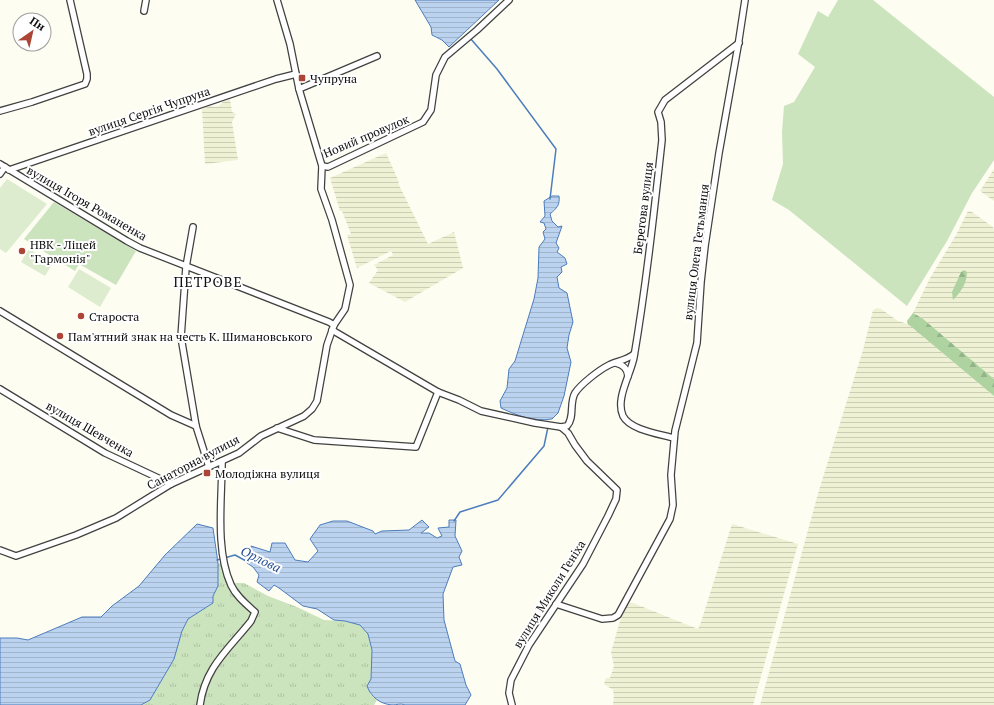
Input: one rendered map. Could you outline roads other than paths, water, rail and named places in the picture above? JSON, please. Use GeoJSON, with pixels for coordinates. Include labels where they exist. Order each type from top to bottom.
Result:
{"type":"FeatureCollection","features":[{"type":"Feature","properties":{"kind":"street"},"geometry":{"type":"LineString","coordinates":[[0,111],[85,84],[88,74],[70,0]]}},
{"type":"Feature","properties":{"kind":"street"},"geometry":{"type":"LineString","coordinates":[[144,11],[146,0]]}},
{"type":"Feature","properties":{"kind":"street"},"geometry":{"type":"LineString","coordinates":[[277,0],[290,44],[299,89],[322,166],[321,188],[332,220],[350,285],[346,308],[333,328],[327,344],[315,406],[304,416],[277,428]]}},
{"type":"Feature","properties":{"kind":"street","name":"Новий провулок"},"geometry":{"type":"LineString","coordinates":[[322,166],[328,167],[418,125],[426,118],[431,110],[436,74],[445,57],[477,30],[508,0]]}},
{"type":"Feature","properties":{"kind":"street","name":"вулиця Олега Гетьманця"},"geometry":{"type":"LineString","coordinates":[[556,604],[602,619],[608,620],[618,615],[670,519],[673,505],[671,475],[675,431],[698,343],[701,282],[705,246],[745,0]]}},
{"type":"Feature","properties":{"kind":"street","name":"Берегова вулиця"},"geometry":{"type":"LineString","coordinates":[[674,438],[632,425],[627,421],[621,410],[622,397],[634,354],[650,246],[661,148],[661,122],[658,112],[665,100],[739,43]]}},
{"type":"Feature","properties":{"kind":"street"},"geometry":{"type":"LineString","coordinates":[[299,89],[377,56]]}},
{"type":"Feature","properties":{"kind":"street","name":"вулиця Сергія Чупруна"},"geometry":{"type":"LineString","coordinates":[[5,167],[276,79],[296,74]]}},
{"type":"Feature","properties":{"kind":"street"},"geometry":{"type":"LineString","coordinates":[[0,174],[5,167]]}},
{"type":"Feature","properties":{"kind":"street","name":"вулиця Ігоря Романенка"},"geometry":{"type":"LineString","coordinates":[[5,167],[127,241],[186,267],[329,322],[333,328],[438,392],[481,411],[561,427]]}},
{"type":"Feature","properties":{"kind":"street"},"geometry":{"type":"LineString","coordinates":[[193,227],[186,267],[181,337],[196,426],[209,467]]}},
{"type":"Feature","properties":{"kind":"street"},"geometry":{"type":"LineString","coordinates":[[0,311],[171,415],[196,426]]}},
{"type":"Feature","properties":{"kind":"street"},"geometry":{"type":"LineString","coordinates":[[561,427],[567,426],[570,422],[573,399],[579,389],[600,371],[634,354]]}},
{"type":"Feature","properties":{"kind":"street"},"geometry":{"type":"LineString","coordinates":[[614,363],[623,366],[627,370],[628,376]]}},
{"type":"Feature","properties":{"kind":"street","name":"вулиця Шевченка"},"geometry":{"type":"LineString","coordinates":[[0,389],[105,453],[171,484]]}},
{"type":"Feature","properties":{"kind":"street"},"geometry":{"type":"LineString","coordinates":[[277,428],[314,440],[416,447],[438,392]]}},
{"type":"Feature","properties":{"kind":"street","name":"вулиця Миколи Геніха"},"geometry":{"type":"LineString","coordinates":[[512,705],[509,693],[511,680],[529,645],[582,564],[617,496],[617,490],[615,487],[587,461],[568,433],[561,427]]}},
{"type":"Feature","properties":{"kind":"street","name":"Санаторна вулиця"},"geometry":{"type":"LineString","coordinates":[[0,550],[16,556],[76,535],[116,518],[171,484],[239,453],[261,436],[277,428]]}},
{"type":"Feature","properties":{"kind":"street"},"geometry":{"type":"LineString","coordinates":[[200,705],[203,687],[212,668],[251,621],[255,612],[243,601],[231,586],[223,562],[220,521],[222,461]]}},
{"type":"Feature","properties":{"kind":"water"},"geometry":{"type":"Polygon","coordinates":[[[415,0],[499,0],[449,47],[442,40],[432,35],[431,27],[415,0]]]}},
{"type":"Feature","properties":{"kind":"water"},"geometry":{"type":"Polygon","coordinates":[[[552,196],[559,196],[559,202],[558,206],[550,214],[552,221],[558,227],[562,226],[556,243],[559,248],[557,252],[565,258],[567,264],[561,267],[562,272],[557,277],[559,288],[567,293],[573,322],[567,348],[571,362],[564,396],[558,413],[552,419],[539,420],[520,416],[501,408],[500,401],[507,388],[509,369],[515,361],[534,299],[538,278],[539,247],[545,239],[543,232],[546,229],[544,223],[540,222],[545,216],[544,201],[552,196]]]}},
{"type":"Feature","properties":{"kind":"water"},"geometry":{"type":"Polygon","coordinates":[[[422,520],[429,527],[421,533],[429,533],[437,538],[442,536],[438,528],[449,527],[449,520],[456,520],[455,536],[462,551],[459,557],[462,565],[453,567],[443,594],[444,620],[455,661],[460,664],[466,685],[471,695],[465,705],[392,705],[376,699],[367,686],[371,679],[372,650],[368,634],[360,625],[334,620],[317,609],[303,606],[274,585],[269,591],[257,582],[259,575],[253,567],[247,563],[246,557],[253,555],[251,546],[270,552],[272,543],[285,543],[295,560],[308,562],[318,551],[310,539],[320,525],[333,521],[347,521],[373,531],[375,534],[382,531],[409,530],[422,520]]]}},
{"type":"Feature","properties":{"kind":"water"},"geometry":{"type":"Polygon","coordinates":[[[197,524],[213,528],[218,563],[218,586],[213,596],[213,603],[188,619],[182,631],[174,659],[150,700],[141,705],[0,705],[0,638],[17,638],[28,640],[82,617],[101,617],[112,606],[139,586],[165,555],[197,524]]]}},
{"type":"Feature","properties":{"kind":"waterway"},"geometry":{"type":"LineString","coordinates":[[470,38],[497,69],[556,149],[550,199]]}},
{"type":"Feature","properties":{"kind":"waterway"},"geometry":{"type":"LineString","coordinates":[[454,521],[460,512],[498,500],[544,446],[548,427]]}},
{"type":"Feature","properties":{"kind":"waterway","name":"Орлова"},"geometry":{"type":"LineString","coordinates":[[217,560],[235,555],[248,562]]}},
{"type":"Feature","properties":{"kind":"place","name":"Чупруна"},"geometry":{"type":"Point","coordinates":[302,78]}},
{"type":"Feature","properties":{"kind":"place","name":"НВК - Ліцей \"Гармонія\""},"geometry":{"type":"Point","coordinates":[22,251]}},
{"type":"Feature","properties":{"kind":"place","name":"Староста"},"geometry":{"type":"Point","coordinates":[81,316]}},
{"type":"Feature","properties":{"kind":"place","name":"Пам'ятний знак на честь К. Шимановського"},"geometry":{"type":"Point","coordinates":[60,336]}},
{"type":"Feature","properties":{"kind":"place","name":"Молодіжна вулиця"},"geometry":{"type":"Point","coordinates":[207,473]}},
{"type":"Feature","properties":{"kind":"district","name":"ПЕТРОВЕ"},"geometry":{"type":"Point","coordinates":[208,281]}}]}
